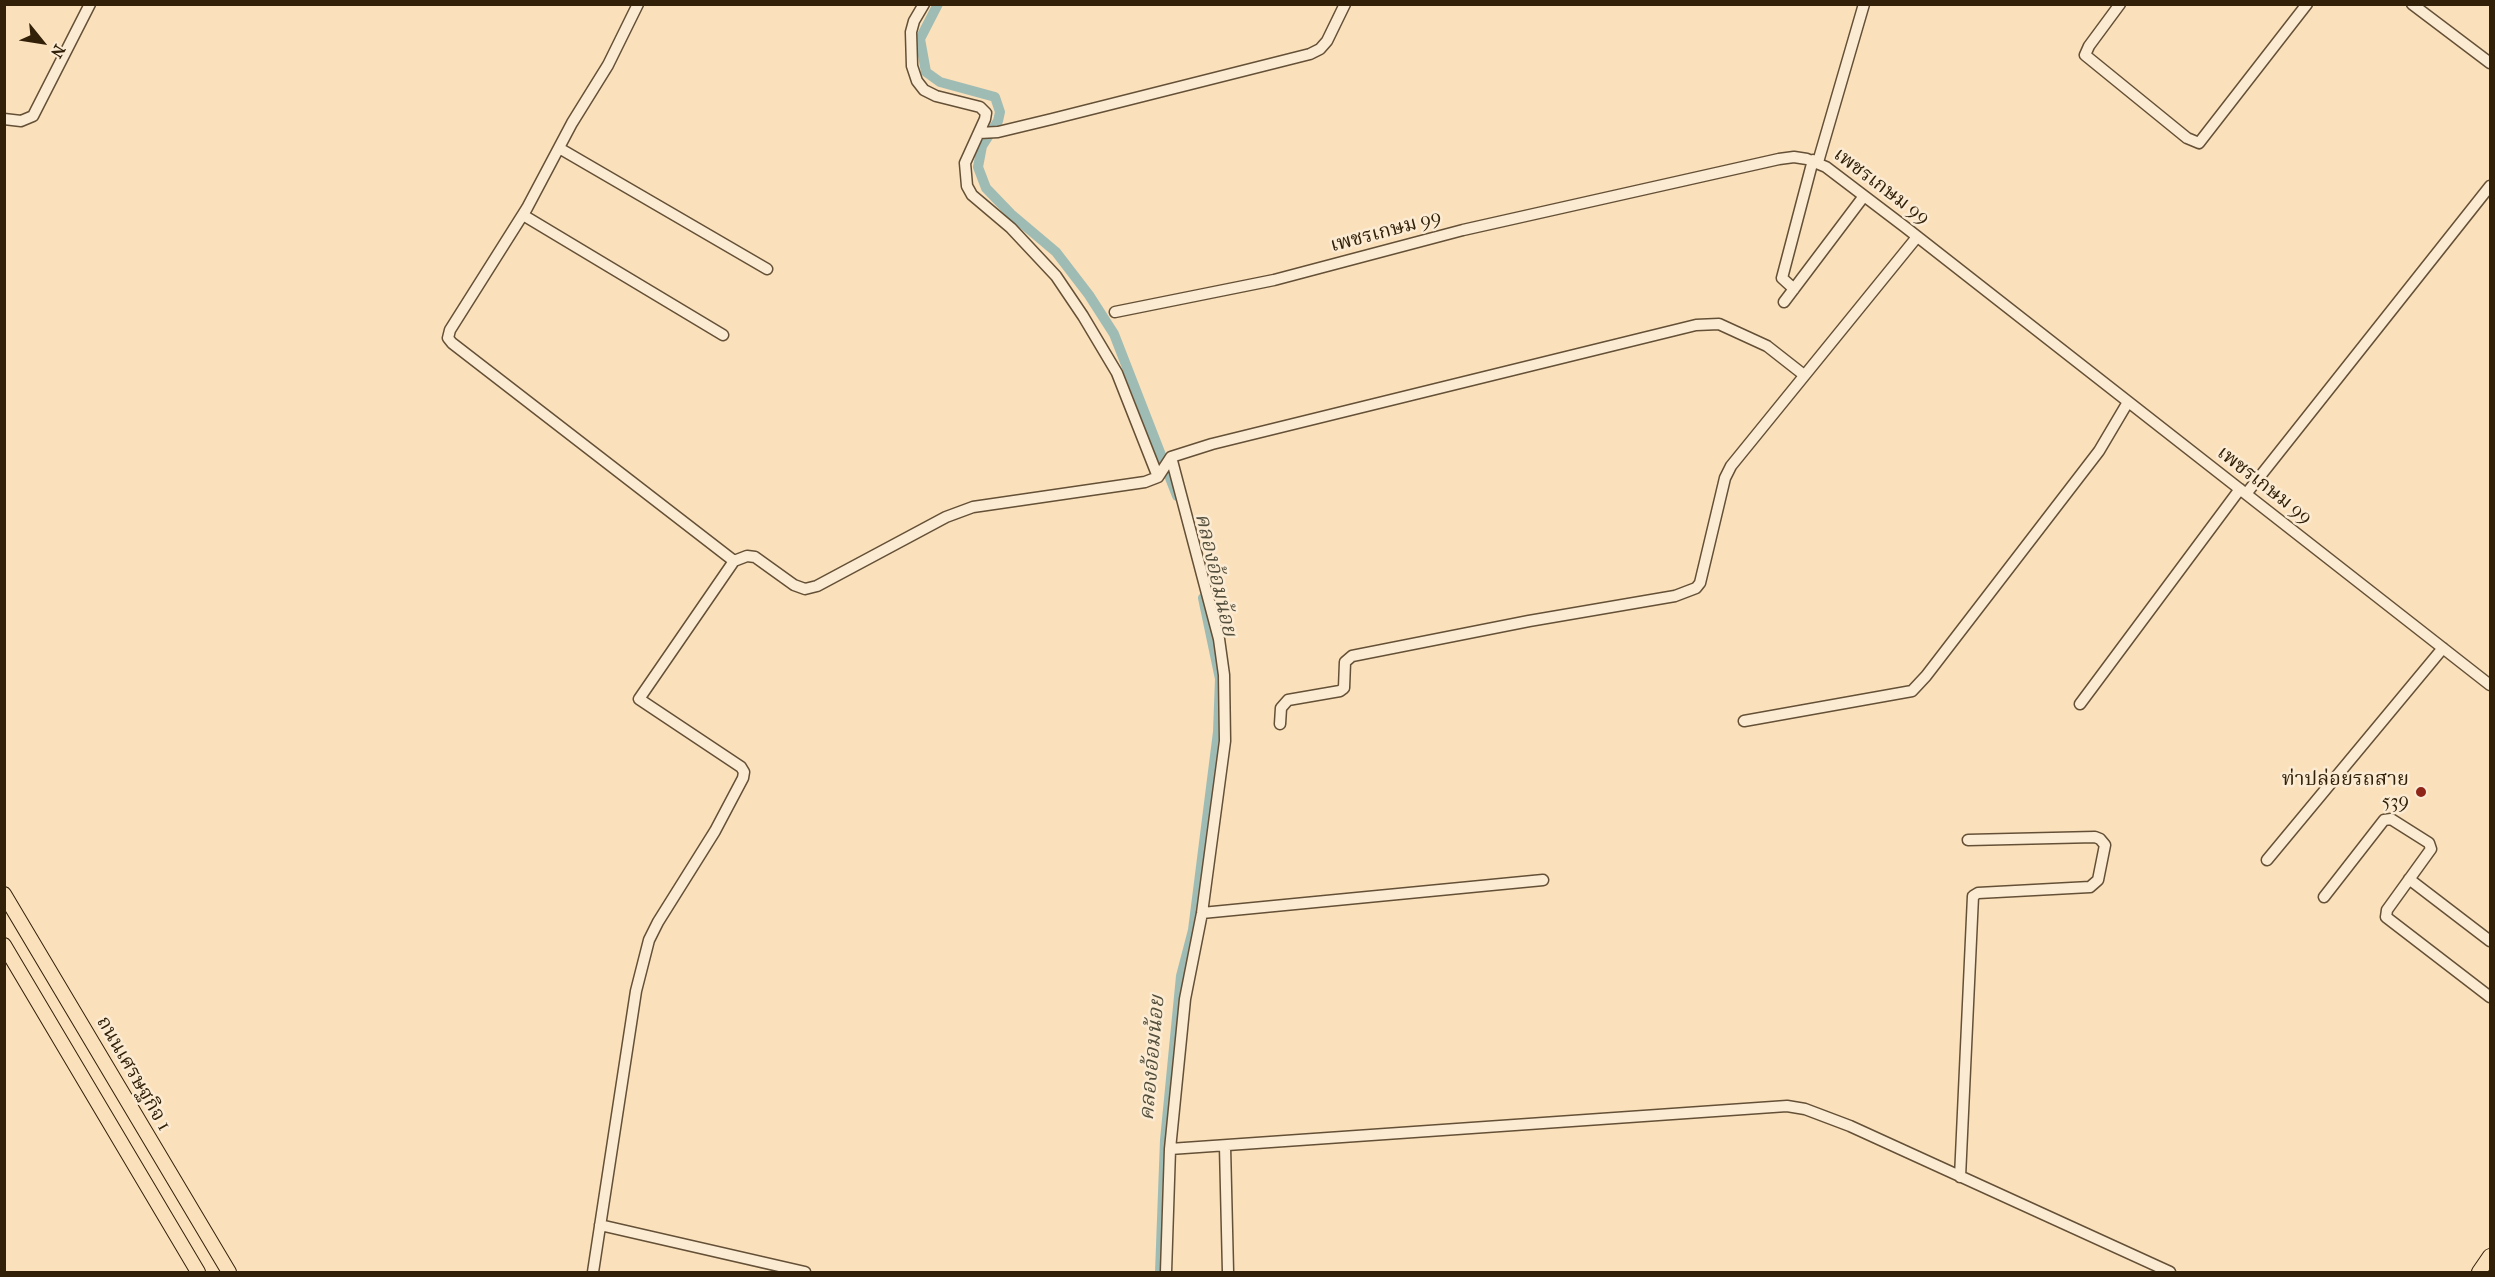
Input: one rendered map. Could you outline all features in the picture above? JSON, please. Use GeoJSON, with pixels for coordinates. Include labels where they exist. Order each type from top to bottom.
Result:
{"type":"FeatureCollection","features":[{"type":"Feature","properties":{"kind":"main road","name":"ถนนเศรษฐกิจ 1"},"geometry":{"type":"LineString","coordinates":[[4,894],[229,1272]]}},
{"type":"Feature","properties":{"kind":"main road"},"geometry":{"type":"LineString","coordinates":[[4,945],[198,1272]]}},
{"type":"Feature","properties":{"kind":"main road"},"geometry":{"type":"LineString","coordinates":[[155,1200],[177,1187]]}},
{"type":"Feature","properties":{"kind":"main road"},"geometry":{"type":"LineString","coordinates":[[2479,1272],[2490,1256]]}},
{"type":"Feature","properties":{"kind":"street"},"geometry":{"type":"LineString","coordinates":[[4,119],[21,121],[33,116],[90,4]]}},
{"type":"Feature","properties":{"kind":"street"},"geometry":{"type":"LineString","coordinates":[[638,4],[608,65],[522,215],[450,330],[448,338],[452,344],[734,561]]}},
{"type":"Feature","properties":{"kind":"street"},"geometry":{"type":"LineString","coordinates":[[924,4],[914,21],[911,32],[912,66],[917,81],[924,90],[936,96],[984,109],[985,119],[980,134],[965,163],[967,186],[972,195],[1011,228],[1056,276],[1083,316],[1117,373],[1159,475]]}},
{"type":"Feature","properties":{"kind":"street"},"geometry":{"type":"LineString","coordinates":[[980,134],[998,132],[1310,54],[1320,49],[1326,41],[1345,4]]}},
{"type":"Feature","properties":{"kind":"street"},"geometry":{"type":"LineString","coordinates":[[1794,289],[1782,278],[1864,4]]}},
{"type":"Feature","properties":{"kind":"street"},"geometry":{"type":"LineString","coordinates":[[2120,4],[2085,55],[2187,138],[2199,143],[2307,4]]}},
{"type":"Feature","properties":{"kind":"street"},"geometry":{"type":"LineString","coordinates":[[2412,4],[2490,63]]}},
{"type":"Feature","properties":{"kind":"street"},"geometry":{"type":"LineString","coordinates":[[559,148],[767,269]]}},
{"type":"Feature","properties":{"kind":"street","name":"เพชรเกษม 99"},"geometry":{"type":"LineString","coordinates":[[1115,312],[1282,279],[1463,230],[1779,159],[1794,157],[1816,161],[1917,237],[2490,685]]}},
{"type":"Feature","properties":{"kind":"street"},"geometry":{"type":"LineString","coordinates":[[2080,704],[2242,492],[2490,186]]}},
{"type":"Feature","properties":{"kind":"street"},"geometry":{"type":"LineString","coordinates":[[1784,302],[1864,196]]}},
{"type":"Feature","properties":{"kind":"street"},"geometry":{"type":"LineString","coordinates":[[522,215],[723,335]]}},
{"type":"Feature","properties":{"kind":"street"},"geometry":{"type":"LineString","coordinates":[[1280,724],[1281,708],[1288,700],[1340,691],[1344,688],[1345,662],[1352,656],[1529,621],[1675,596],[1696,588],[1700,583],[1725,478],[1731,466],[1917,237]]}},
{"type":"Feature","properties":{"kind":"street"},"geometry":{"type":"LineString","coordinates":[[593,1272],[636,991],[649,940],[715,831],[744,772],[741,767],[639,699],[734,561],[747,556],[755,557],[794,585],[805,589],[817,585],[959,511],[973,507],[1135,484],[1159,475],[1170,459],[1212,444],[1704,324],[1719,324],[1767,346],[1804,375]]}},
{"type":"Feature","properties":{"kind":"street"},"geometry":{"type":"LineString","coordinates":[[1744,720],[1912,691],[1926,676],[2099,451],[2128,402]]}},
{"type":"Feature","properties":{"kind":"street"},"geometry":{"type":"LineString","coordinates":[[1166,1272],[1170,1149],[1185,999],[1202,913],[1225,741],[1224,675],[1219,639],[1170,459]]}},
{"type":"Feature","properties":{"kind":"street"},"geometry":{"type":"LineString","coordinates":[[2267,860],[2443,648]]}},
{"type":"Feature","properties":{"kind":"street"},"geometry":{"type":"LineString","coordinates":[[2324,897],[2388,818],[2431,845],[2431,849],[2387,910],[2386,917],[2490,998]]}},
{"type":"Feature","properties":{"kind":"street"},"geometry":{"type":"LineString","coordinates":[[1960,1177],[1972,898],[1978,893],[2090,888],[2098,880],[2105,845],[2095,837],[1968,840]]}},
{"type":"Feature","properties":{"kind":"street"},"geometry":{"type":"LineString","coordinates":[[2409,879],[2490,941]]}},
{"type":"Feature","properties":{"kind":"street"},"geometry":{"type":"LineString","coordinates":[[1202,913],[1543,880]]}},
{"type":"Feature","properties":{"kind":"street"},"geometry":{"type":"LineString","coordinates":[[1170,1149],[1786,1106],[1805,1109],[1834,1120],[1960,1177],[2146,1267],[2170,1272]]}},
{"type":"Feature","properties":{"kind":"street"},"geometry":{"type":"LineString","coordinates":[[1225,1146],[1228,1272]]}},
{"type":"Feature","properties":{"kind":"street"},"geometry":{"type":"LineString","coordinates":[[600,1225],[805,1272]]}},
{"type":"Feature","properties":{"kind":"waterway","name":"คลองอ้อมน้อย"},"geometry":{"type":"LineString","coordinates":[[938,4],[920,39],[926,72],[940,82],[995,97],[1000,112],[998,121],[982,146],[978,167],[986,188],[1011,214],[1056,252],[1089,295],[1114,334],[1177,496]]}},
{"type":"Feature","properties":{"kind":"waterway","name":"คลองอ้อมน้อย"},"geometry":{"type":"LineString","coordinates":[[1160,1272],[1165,1140],[1181,976],[1193,930],[1218,732],[1220,679],[1203,598]]}},
{"type":"Feature","properties":{"kind":"place","name":"ท่าปล่อยรถสาย 539"},"geometry":{"type":"Point","coordinates":[2421,792]}}]}
